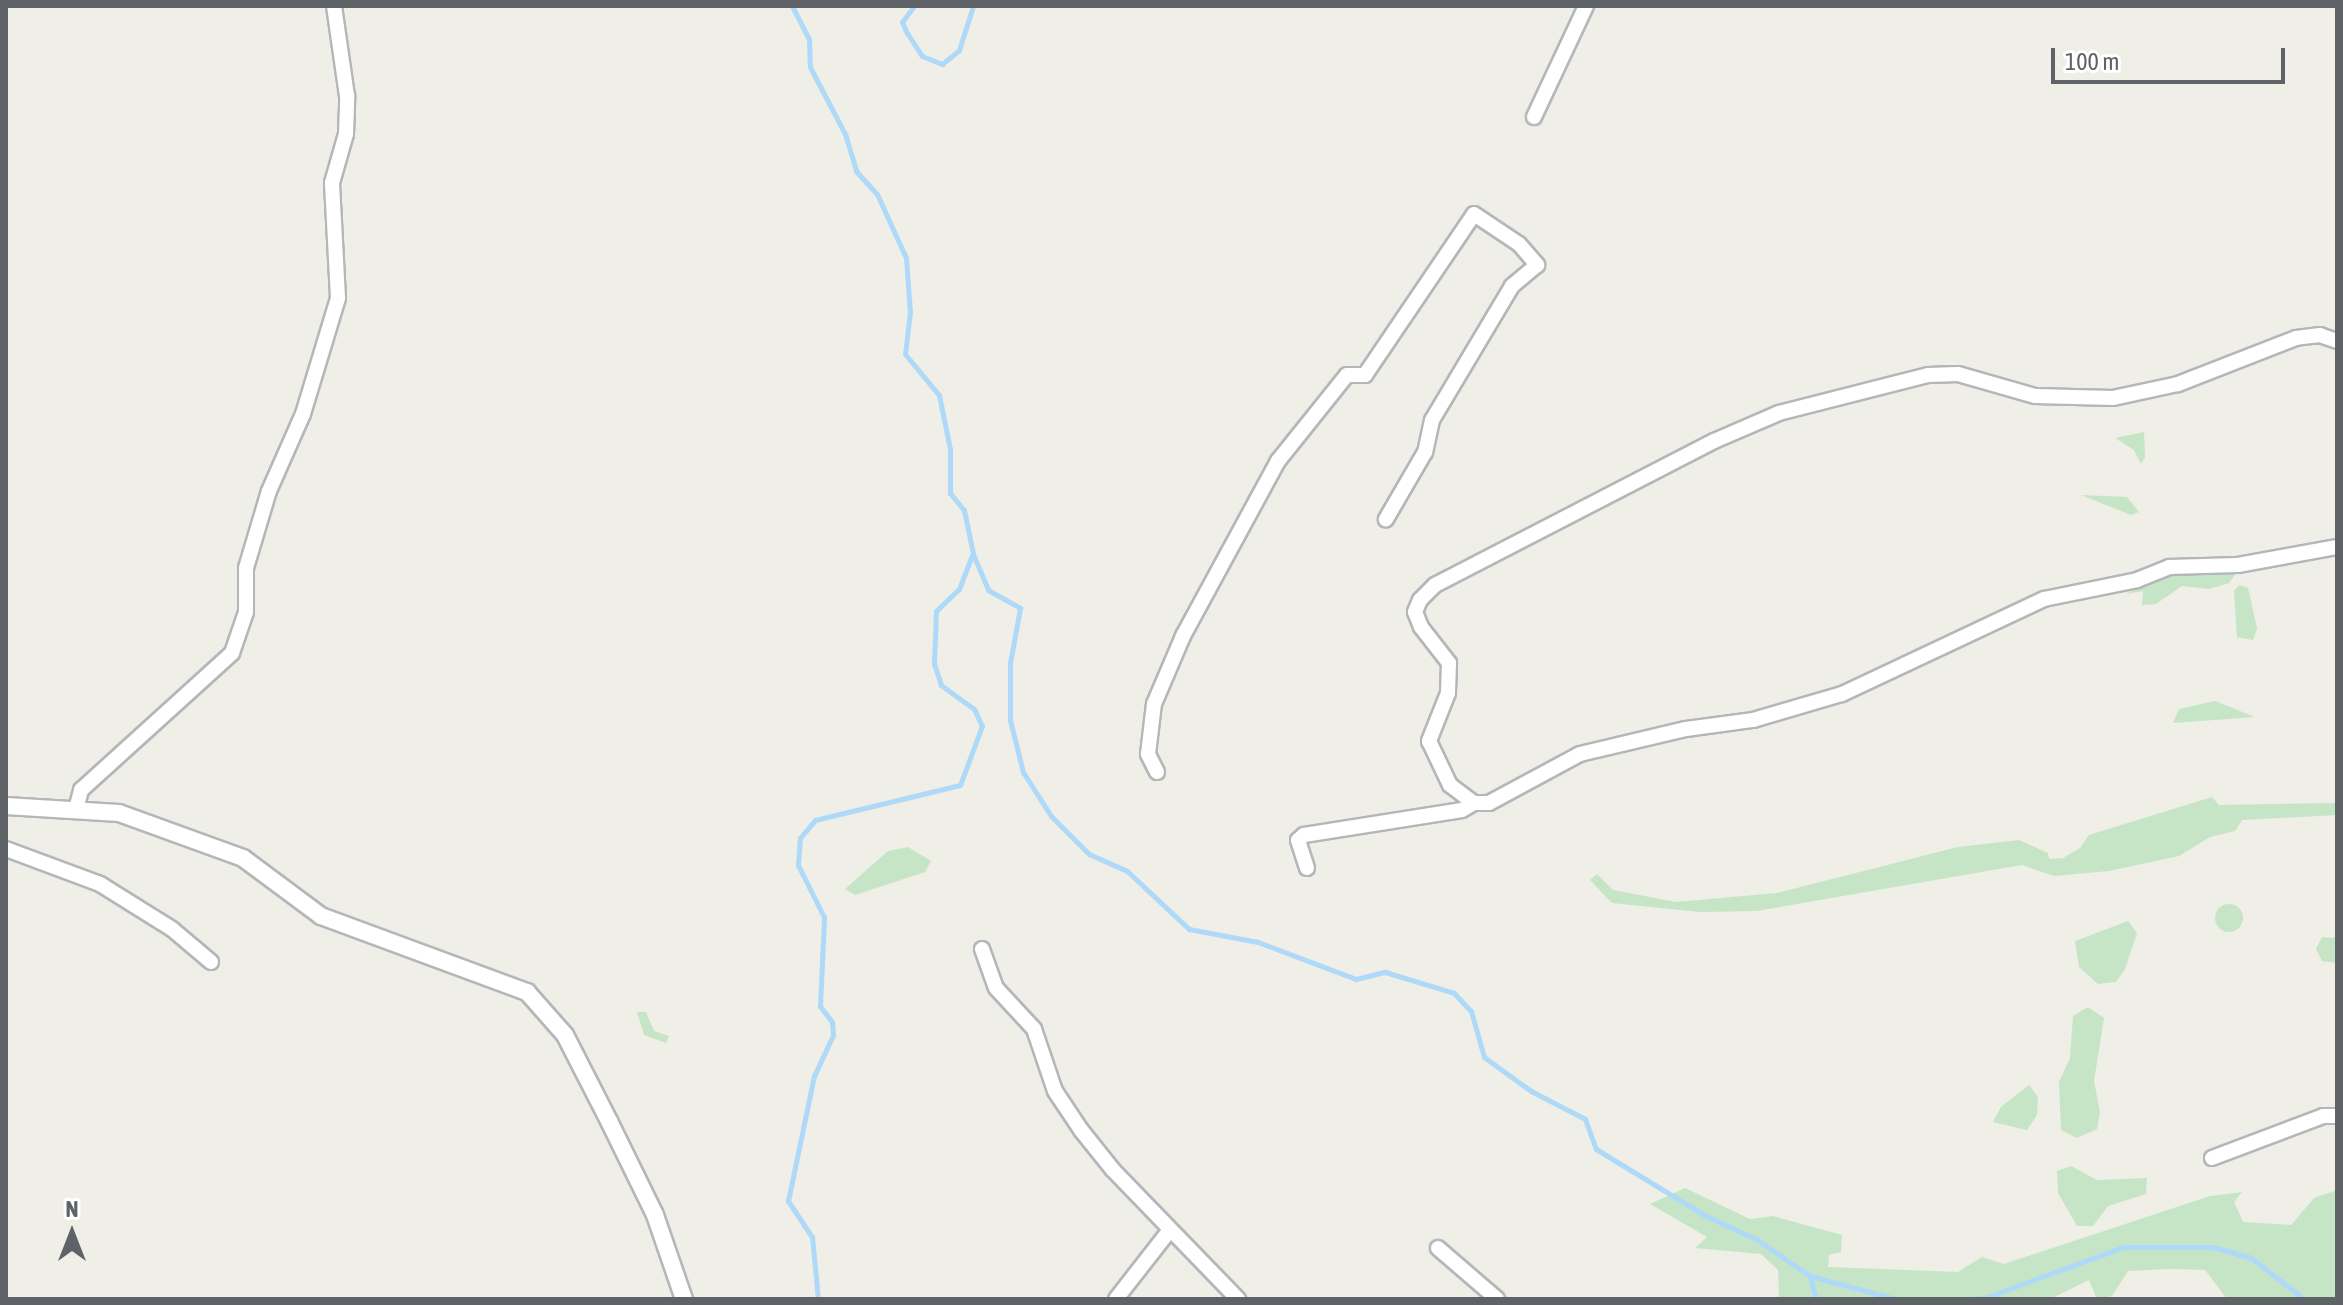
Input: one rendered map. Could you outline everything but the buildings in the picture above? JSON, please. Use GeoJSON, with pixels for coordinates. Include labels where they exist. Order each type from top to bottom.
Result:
{"type":"FeatureCollection","features":[{"type":"Feature","properties":{"kind":"street"},"geometry":{"type":"LineString","coordinates":[[76,809],[81,790],[232,653],[246,612],[246,568],[265,504],[303,414],[338,298],[332,183],[346,134],[347,96],[334,6]]}},
{"type":"Feature","properties":{"kind":"street"},"geometry":{"type":"LineString","coordinates":[[1534,117],[1586,6]]}},
{"type":"Feature","properties":{"kind":"street"},"geometry":{"type":"LineString","coordinates":[[1157,772],[1148,754],[1154,704],[1183,636],[1264,484],[1347,375],[1365,375],[1474,214],[1519,244],[1537,265],[1512,286],[1432,420],[1425,452],[1386,519]]}},
{"type":"Feature","properties":{"kind":"street"},"geometry":{"type":"LineString","coordinates":[[1474,803],[1450,785],[1429,741],[1450,680],[1449,663],[1415,612],[1435,585],[1714,441],[1779,413],[1865,390],[1958,374],[2035,396],[2113,398],[2178,384],[2296,338],[2320,335],[2337,341]]}},
{"type":"Feature","properties":{"kind":"street"},"geometry":{"type":"LineString","coordinates":[[1307,868],[1298,840],[1304,835],[1462,810],[1474,803],[1489,803],[1580,754],[1686,729],[1753,720],[1842,694],[2044,599],[2137,580],[2169,567],[2238,565],[2337,547]]}},
{"type":"Feature","properties":{"kind":"street"},"geometry":{"type":"LineString","coordinates":[[6,806],[119,813],[243,858],[321,916],[527,992],[565,1035],[609,1121],[655,1215],[684,1299]]}},
{"type":"Feature","properties":{"kind":"street"},"geometry":{"type":"LineString","coordinates":[[6,849],[100,884],[172,929],[211,962]]}},
{"type":"Feature","properties":{"kind":"street"},"geometry":{"type":"LineString","coordinates":[[982,949],[996,988],[1034,1029],[1055,1091],[1113,1170],[1238,1299]]}},
{"type":"Feature","properties":{"kind":"street"},"geometry":{"type":"LineString","coordinates":[[2212,1158],[2323,1116],[2337,1116]]}},
{"type":"Feature","properties":{"kind":"street"},"geometry":{"type":"LineString","coordinates":[[1116,1299],[1170,1230]]}},
{"type":"Feature","properties":{"kind":"street"},"geometry":{"type":"LineString","coordinates":[[1438,1248],[1497,1299]]}},
{"type":"Feature","properties":{"kind":"green space"},"geometry":{"type":"Polygon","coordinates":[[[2144,432],[2145,457],[2141,464],[2134,450],[2115,438],[2144,432]]]}},
{"type":"Feature","properties":{"kind":"green space"},"geometry":{"type":"Polygon","coordinates":[[[2081,495],[2127,497],[2139,512],[2131,515],[2081,495]]]}},
{"type":"Feature","properties":{"kind":"green space"},"geometry":{"type":"Polygon","coordinates":[[[2228,570],[2237,572],[2229,583],[2209,589],[2182,586],[2156,604],[2142,605],[2143,591],[2126,594],[2161,577],[2228,570]]]}},
{"type":"Feature","properties":{"kind":"green space"},"geometry":{"type":"Polygon","coordinates":[[[2239,585],[2248,588],[2257,628],[2253,640],[2237,637],[2234,591],[2239,585]]]}},
{"type":"Feature","properties":{"kind":"green space"},"geometry":{"type":"Polygon","coordinates":[[[2215,701],[2255,717],[2173,723],[2179,709],[2215,701]]]}},
{"type":"Feature","properties":{"kind":"green space"},"geometry":{"type":"Polygon","coordinates":[[[2212,797],[2219,805],[2337,803],[2337,815],[2242,820],[2235,831],[2210,837],[2179,856],[2109,871],[2054,876],[2022,865],[1757,911],[1700,912],[1612,903],[1590,880],[1597,874],[1613,890],[1676,902],[1777,893],[1958,847],[2019,840],[2048,853],[2049,859],[2063,858],[2080,848],[2089,835],[2212,797]]]}},
{"type":"Feature","properties":{"kind":"green space"},"geometry":{"type":"Polygon","coordinates":[[[908,847],[931,861],[925,872],[855,895],[845,889],[888,851],[908,847]]]}},
{"type":"Feature","properties":{"kind":"green space"},"geometry":{"type":"Polygon","coordinates":[[[2229,904],[2239,908],[2243,918],[2239,928],[2229,932],[2219,928],[2215,918],[2219,908],[2229,904]]]}},
{"type":"Feature","properties":{"kind":"green space"},"geometry":{"type":"Polygon","coordinates":[[[2128,921],[2137,933],[2125,969],[2116,982],[2098,984],[2079,967],[2075,941],[2128,921]]]}},
{"type":"Feature","properties":{"kind":"green space"},"geometry":{"type":"Polygon","coordinates":[[[2322,937],[2337,938],[2337,963],[2322,961],[2316,949],[2322,937]]]}},
{"type":"Feature","properties":{"kind":"green space"},"geometry":{"type":"Polygon","coordinates":[[[2088,1007],[2104,1018],[2094,1081],[2100,1112],[2097,1129],[2077,1138],[2061,1130],[2059,1082],[2070,1058],[2073,1016],[2088,1007]]]}},
{"type":"Feature","properties":{"kind":"green space"},"geometry":{"type":"Polygon","coordinates":[[[637,1012],[646,1012],[654,1031],[669,1036],[666,1043],[644,1035],[637,1012]]]}},
{"type":"Feature","properties":{"kind":"green space"},"geometry":{"type":"Polygon","coordinates":[[[2029,1085],[2038,1097],[2037,1115],[2027,1130],[1993,1122],[2001,1107],[2029,1085]]]}},
{"type":"Feature","properties":{"kind":"green space"},"geometry":{"type":"Polygon","coordinates":[[[2071,1166],[2097,1180],[2147,1178],[2146,1194],[2108,1206],[2093,1226],[2077,1226],[2058,1193],[2057,1171],[2071,1166]]]}},
{"type":"Feature","properties":{"kind":"green space"},"geometry":{"type":"Polygon","coordinates":[[[1685,1188],[1750,1219],[1773,1216],[1842,1235],[1841,1252],[1829,1255],[1828,1267],[1958,1272],[1982,1257],[2004,1264],[2210,1196],[2242,1192],[2234,1202],[2243,1222],[2291,1225],[2314,1198],[2337,1190],[2337,1299],[2227,1299],[2205,1270],[2170,1269],[2128,1271],[2112,1296],[2097,1299],[2089,1280],[2050,1299],[1779,1299],[1778,1270],[1761,1254],[1695,1248],[1707,1237],[1650,1204],[1685,1188]]]}},
{"type":"Feature","properties":{"kind":"waterway"},"geometry":{"type":"LineString","coordinates":[[792,6],[809,40],[810,67],[845,134],[856,171],[877,194],[906,258],[910,312],[905,354],[939,395],[950,449],[950,493],[964,510],[973,554],[988,590],[1020,608],[1010,663],[1010,720],[1023,772],[1051,816],[1089,854],[1127,871],[1189,929],[1258,942],[1356,979],[1385,972],[1454,993],[1471,1011],[1484,1057],[1531,1091],[1585,1119],[1596,1149],[1704,1215],[1756,1239],[1810,1276],[1896,1299]]}},
{"type":"Feature","properties":{"kind":"waterway"},"geometry":{"type":"LineString","coordinates":[[914,6],[902,22],[907,33],[922,56],[942,64],[959,50],[973,6]]}},
{"type":"Feature","properties":{"kind":"waterway"},"geometry":{"type":"LineString","coordinates":[[818,1299],[812,1237],[788,1201],[814,1076],[833,1035],[832,1022],[820,1006],[824,917],[798,865],[800,838],[815,820],[960,785],[982,726],[974,709],[941,685],[934,663],[936,611],[959,589],[972,555]]}},
{"type":"Feature","properties":{"kind":"waterway"},"geometry":{"type":"LineString","coordinates":[[1963,1299],[1984,1298],[2123,1247],[2213,1247],[2251,1258],[2304,1299]]}},
{"type":"Feature","properties":{"kind":"waterway"},"geometry":{"type":"LineString","coordinates":[[1810,1277],[1816,1299]]}}]}
